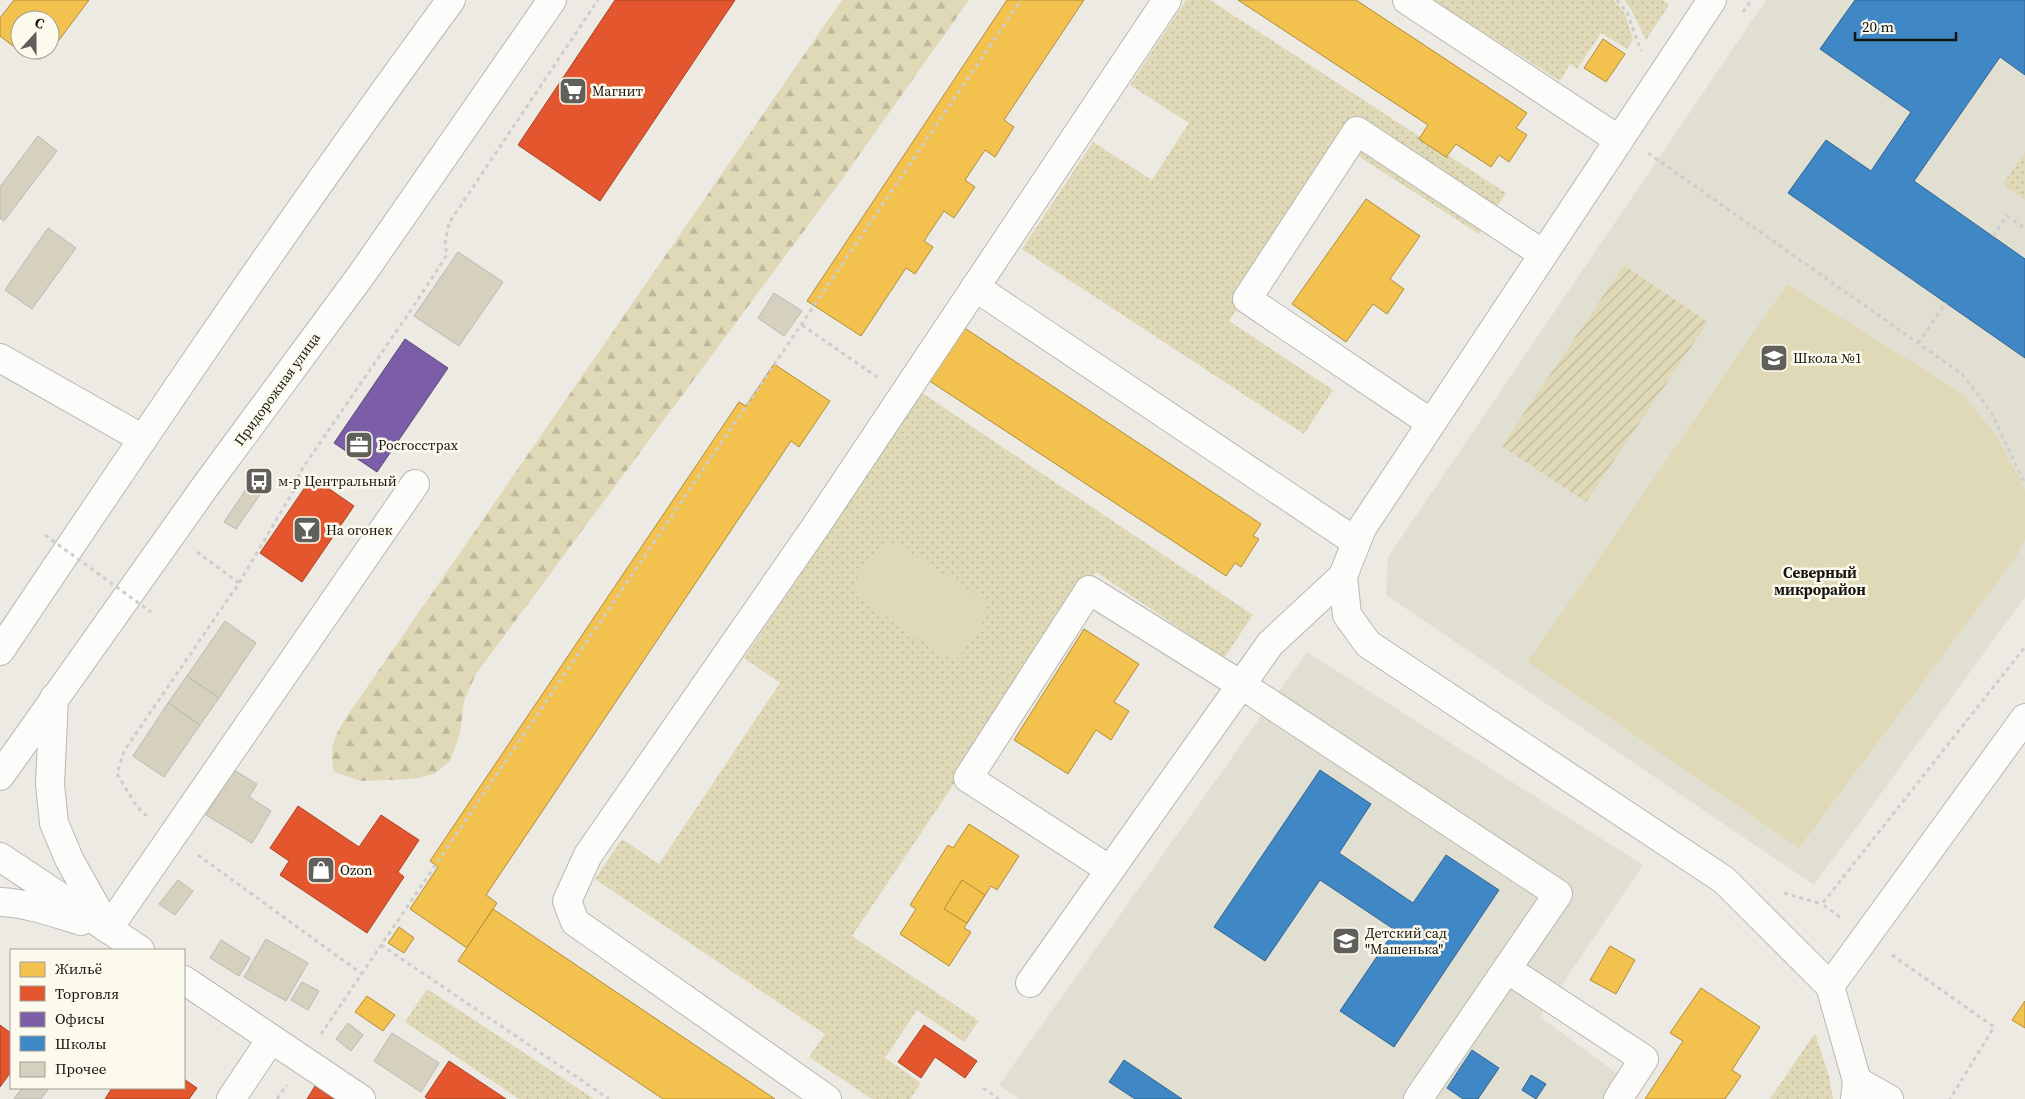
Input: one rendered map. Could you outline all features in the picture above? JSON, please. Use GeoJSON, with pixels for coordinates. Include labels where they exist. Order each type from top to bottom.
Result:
{"type":"FeatureCollection","features":[{"type":"Feature","properties":{"kind":"street"},"geometry":{"type":"LineString","coordinates":[[0,651],[358,126],[451,0]]}},
{"type":"Feature","properties":{"kind":"street","name":"Придорожная улица"},"geometry":{"type":"LineString","coordinates":[[0,776],[207,484],[362,274],[552,0]]}},
{"type":"Feature","properties":{"kind":"street"},"geometry":{"type":"LineString","coordinates":[[828,1099],[575,922],[567,901],[588,855],[805,542],[1167,0]]}},
{"type":"Feature","properties":{"kind":"street"},"geometry":{"type":"LineString","coordinates":[[1407,0],[1621,137]]}},
{"type":"Feature","properties":{"kind":"street"},"geometry":{"type":"LineString","coordinates":[[1030,983],[1270,644],[1343,576],[1362,528],[1712,0]]}},
{"type":"Feature","properties":{"kind":"street"},"geometry":{"type":"LineString","coordinates":[[1431,423],[1247,299],[1357,131],[1543,254]]}},
{"type":"Feature","properties":{"kind":"street"},"geometry":{"type":"LineString","coordinates":[[975,287],[1356,542]]}},
{"type":"Feature","properties":{"kind":"street"},"geometry":{"type":"LineString","coordinates":[[0,358],[143,439]]}},
{"type":"Feature","properties":{"kind":"street"},"geometry":{"type":"LineString","coordinates":[[108,930],[416,484]]}},
{"type":"Feature","properties":{"kind":"street"},"geometry":{"type":"LineString","coordinates":[[1343,576],[1347,615],[1368,644],[1724,880],[1830,986],[1856,1090],[1889,1099]]}},
{"type":"Feature","properties":{"kind":"street"},"geometry":{"type":"LineString","coordinates":[[1110,870],[968,778],[1088,590],[1241,685],[1558,894],[1418,1099]]}},
{"type":"Feature","properties":{"kind":"street"},"geometry":{"type":"LineString","coordinates":[[54,698],[50,784],[54,823],[69,859],[108,930]]}},
{"type":"Feature","properties":{"kind":"street"},"geometry":{"type":"LineString","coordinates":[[1830,986],[2025,718]]}},
{"type":"Feature","properties":{"kind":"street"},"geometry":{"type":"LineString","coordinates":[[0,857],[138,949]]}},
{"type":"Feature","properties":{"kind":"street"},"geometry":{"type":"LineString","coordinates":[[0,902],[48,910],[108,930]]}},
{"type":"Feature","properties":{"kind":"street"},"geometry":{"type":"LineString","coordinates":[[1507,969],[1644,1059],[1618,1099]]}},
{"type":"Feature","properties":{"kind":"street"},"geometry":{"type":"LineString","coordinates":[[185,981],[361,1099]]}},
{"type":"Feature","properties":{"kind":"street"},"geometry":{"type":"LineString","coordinates":[[231,1099],[272,1039]]}},
{"type":"Feature","properties":{"kind":"path"},"geometry":{"type":"LineString","coordinates":[[362,974],[172,837],[136,807],[117,774],[124,751],[239,583],[294,490],[300,472],[412,310],[447,255],[445,243],[448,222],[598,0]]}},
{"type":"Feature","properties":{"kind":"path"},"geometry":{"type":"LineString","coordinates":[[277,1099],[1021,0]]}},
{"type":"Feature","properties":{"kind":"path"},"geometry":{"type":"LineString","coordinates":[[1617,0],[1627,12],[1654,87]]}},
{"type":"Feature","properties":{"kind":"path"},"geometry":{"type":"LineString","coordinates":[[1740,16],[1751,0]]}},
{"type":"Feature","properties":{"kind":"path"},"geometry":{"type":"LineString","coordinates":[[1621,137],[1962,374],[1992,412],[2025,484]]}},
{"type":"Feature","properties":{"kind":"path"},"geometry":{"type":"LineString","coordinates":[[1993,236],[2007,216],[2025,228]]}},
{"type":"Feature","properties":{"kind":"path"},"geometry":{"type":"LineString","coordinates":[[1918,343],[1946,303]]}},
{"type":"Feature","properties":{"kind":"path"},"geometry":{"type":"LineString","coordinates":[[802,325],[903,395]]}},
{"type":"Feature","properties":{"kind":"path"},"geometry":{"type":"LineString","coordinates":[[45,535],[151,612]]}},
{"type":"Feature","properties":{"kind":"path"},"geometry":{"type":"LineString","coordinates":[[195,550],[239,583]]}},
{"type":"Feature","properties":{"kind":"path"},"geometry":{"type":"LineString","coordinates":[[1779,889],[1787,895],[1822,904]]}},
{"type":"Feature","properties":{"kind":"path"},"geometry":{"type":"LineString","coordinates":[[381,945],[609,1099]]}},
{"type":"Feature","properties":{"kind":"path"},"geometry":{"type":"LineString","coordinates":[[983,1088],[999,1099]]}},
{"type":"Feature","properties":{"kind":"shaded area","name":"Школа №1"},"geometry":{"type":"Polygon","coordinates":[[[1766,0],[2025,0],[2025,597],[1814,885],[1386,595],[1388,557],[1766,0]]]}},
{"type":"Feature","properties":{"kind":"shaded area","name":"Детский сад \"Машенька\""},"geometry":{"type":"Polygon","coordinates":[[[1307,652],[1643,865],[1540,1017],[1622,1077],[1606,1099],[1020,1099],[999,1085],[1307,652]]]}},
{"type":"Feature","properties":{"kind":"green space"},"geometry":{"type":"Polygon","coordinates":[[[842,0],[969,0],[840,182],[476,674],[464,701],[460,734],[450,761],[434,774],[412,779],[361,781],[334,772],[333,746],[343,722],[842,0]]]}},
{"type":"Feature","properties":{"kind":"green space"},"geometry":{"type":"Polygon","coordinates":[[[1186,0],[1210,0],[1506,193],[1479,234],[1344,147],[1229,321],[1333,390],[1304,434],[1022,249],[1093,142],[1152,180],[1189,123],[1130,85],[1186,0]]]}},
{"type":"Feature","properties":{"kind":"green space"},"geometry":{"type":"Polygon","coordinates":[[[1433,0],[1614,0],[1625,14],[1633,39],[1627,49],[1601,33],[1577,69],[1570,64],[1560,81],[1433,0]]]}},
{"type":"Feature","properties":{"kind":"green space"},"geometry":{"type":"Polygon","coordinates":[[[1624,0],[1663,0],[1669,5],[1646,40],[1631,9],[1624,0]]]}},
{"type":"Feature","properties":{"kind":"green space"},"geometry":{"type":"Polygon","coordinates":[[[2025,152],[2025,200],[2003,184],[2025,152]]]}},
{"type":"Feature","properties":{"kind":"green space"},"geometry":{"type":"Polygon","coordinates":[[[1624,265],[1708,322],[1586,502],[1502,446],[1624,265]]]}},
{"type":"Feature","properties":{"kind":"green space"},"geometry":{"type":"Polygon","coordinates":[[[1787,284],[1963,394],[1999,439],[2025,490],[2025,539],[2016,557],[1799,848],[1528,662],[1787,284]]]}},
{"type":"Feature","properties":{"kind":"green space"},"geometry":{"type":"Polygon","coordinates":[[[922,393],[1253,615],[1224,658],[1096,572],[852,936],[979,1021],[964,1042],[917,1010],[885,1058],[921,1083],[910,1099],[872,1099],[809,1057],[825,1034],[595,879],[622,839],[659,864],[780,683],[744,658],[922,393]]]}},
{"type":"Feature","properties":{"kind":"green space"},"geometry":{"type":"Polygon","coordinates":[[[887,542],[899,545],[981,598],[985,603],[987,610],[985,619],[960,657],[955,659],[945,656],[857,597],[855,591],[856,583],[863,566],[875,551],[887,542]]]}},
{"type":"Feature","properties":{"kind":"green space"},"geometry":{"type":"Polygon","coordinates":[[[427,989],[594,1099],[519,1099],[405,1022],[427,989]]]}},
{"type":"Feature","properties":{"kind":"green space"},"geometry":{"type":"Polygon","coordinates":[[[1815,1033],[1829,1076],[1833,1099],[1770,1099],[1815,1033]]]}},
{"type":"Feature","properties":{"kind":"building: Жильё"},"geometry":{"type":"Polygon","coordinates":[[[14,0],[89,0],[60,39],[60,10],[10,10],[10,44],[0,36],[0,18],[14,0]]]}},
{"type":"Feature","properties":{"kind":"building: Жильё"},"geometry":{"type":"Polygon","coordinates":[[[1007,0],[1084,0],[1004,120],[1014,127],[995,157],[985,150],[965,180],[975,187],[954,218],[944,211],[924,241],[933,247],[915,274],[906,268],[861,336],[807,301],[1007,0]]]}},
{"type":"Feature","properties":{"kind":"building: Жильё"},"geometry":{"type":"Polygon","coordinates":[[[1238,0],[1356,0],[1527,113],[1516,128],[1527,135],[1509,162],[1499,155],[1491,167],[1456,144],[1446,157],[1419,139],[1428,125],[1238,0]]]}},
{"type":"Feature","properties":{"kind":"building: Жильё"},"geometry":{"type":"Polygon","coordinates":[[[1603,39],[1625,54],[1606,82],[1584,68],[1603,39]]]}},
{"type":"Feature","properties":{"kind":"building: Жильё"},"geometry":{"type":"Polygon","coordinates":[[[1366,199],[1420,236],[1390,279],[1404,289],[1387,314],[1373,304],[1346,342],[1292,304],[1366,199]]]}},
{"type":"Feature","properties":{"kind":"building: Жильё"},"geometry":{"type":"Polygon","coordinates":[[[957,323],[1261,524],[1253,536],[1259,539],[1241,567],[1235,563],[1226,576],[922,376],[957,323]]]}},
{"type":"Feature","properties":{"kind":"building: Жильё"},"geometry":{"type":"Polygon","coordinates":[[[774,364],[830,401],[799,447],[791,441],[486,895],[497,903],[467,948],[410,909],[438,867],[430,861],[739,402],[746,406],[774,364]]]}},
{"type":"Feature","properties":{"kind":"building: Жильё"},"geometry":{"type":"Polygon","coordinates":[[[1084,629],[1139,664],[1114,702],[1129,711],[1111,740],[1096,730],[1068,774],[1014,740],[1084,629]]]}},
{"type":"Feature","properties":{"kind":"building: Жильё"},"geometry":{"type":"Polygon","coordinates":[[[969,824],[1019,856],[997,890],[991,886],[964,928],[971,932],[949,966],[900,934],[916,909],[910,905],[948,845],[953,848],[969,824]]]}},
{"type":"Feature","properties":{"kind":"building: Жильё"},"geometry":{"type":"Polygon","coordinates":[[[962,880],[985,895],[967,923],[944,909],[962,880]]]}},
{"type":"Feature","properties":{"kind":"building: Жильё"},"geometry":{"type":"Polygon","coordinates":[[[493,909],[775,1099],[663,1099],[458,961],[493,909]]]}},
{"type":"Feature","properties":{"kind":"building: Жильё"},"geometry":{"type":"Polygon","coordinates":[[[399,927],[414,938],[404,953],[388,943],[399,927]]]}},
{"type":"Feature","properties":{"kind":"building: Жильё"},"geometry":{"type":"Polygon","coordinates":[[[1610,946],[1635,960],[1616,994],[1590,980],[1610,946]]]}},
{"type":"Feature","properties":{"kind":"building: Жильё"},"geometry":{"type":"Polygon","coordinates":[[[1701,988],[1760,1027],[1732,1070],[1741,1076],[1725,1099],[1645,1099],[1683,1041],[1670,1033],[1701,988]]]}},
{"type":"Feature","properties":{"kind":"building: Жильё"},"geometry":{"type":"Polygon","coordinates":[[[367,996],[395,1015],[383,1031],[355,1012],[367,996]]]}},
{"type":"Feature","properties":{"kind":"building: Жильё"},"geometry":{"type":"Polygon","coordinates":[[[2025,1001],[2025,1028],[2012,1020],[2025,1001]]]}},
{"type":"Feature","properties":{"kind":"building: Торговля"},"geometry":{"type":"Polygon","coordinates":[[[615,0],[735,0],[600,201],[518,145],[615,0]]]}},
{"type":"Feature","properties":{"kind":"building: Торговля","name":"На огонек"},"geometry":{"type":"Polygon","coordinates":[[[312,477],[354,506],[302,582],[260,553],[312,477]]]}},
{"type":"Feature","properties":{"kind":"building: Торговля"},"geometry":{"type":"Polygon","coordinates":[[[298,806],[359,847],[381,815],[419,840],[398,872],[404,877],[367,933],[280,875],[289,861],[270,848],[298,806]]]}},
{"type":"Feature","properties":{"kind":"building: Торговля"},"geometry":{"type":"Polygon","coordinates":[[[0,1025],[10,1032],[10,1073],[0,1087],[0,1025]]]}},
{"type":"Feature","properties":{"kind":"building: Торговля"},"geometry":{"type":"Polygon","coordinates":[[[924,1025],[977,1061],[965,1078],[935,1057],[921,1078],[898,1062],[924,1025]]]}},
{"type":"Feature","properties":{"kind":"building: Торговля"},"geometry":{"type":"Polygon","coordinates":[[[449,1061],[506,1099],[428,1099],[425,1097],[449,1061]]]}},
{"type":"Feature","properties":{"kind":"building: Торговля"},"geometry":{"type":"Polygon","coordinates":[[[185,1080],[197,1088],[189,1099],[105,1099],[111,1089],[185,1089],[185,1080]]]}},
{"type":"Feature","properties":{"kind":"building: Торговля"},"geometry":{"type":"Polygon","coordinates":[[[315,1086],[334,1099],[307,1099],[315,1086]]]}},
{"type":"Feature","properties":{"kind":"building: Офисы"},"geometry":{"type":"Polygon","coordinates":[[[405,339],[448,368],[377,472],[334,443],[405,339]]]}},
{"type":"Feature","properties":{"kind":"building: Школы"},"geometry":{"type":"Polygon","coordinates":[[[1855,0],[2025,0],[2025,75],[2000,57],[1914,181],[2025,259],[2025,358],[1788,193],[1826,140],[1871,171],[1911,112],[1820,49],[1855,0]]]}},
{"type":"Feature","properties":{"kind":"building: Школы"},"geometry":{"type":"Polygon","coordinates":[[[1320,770],[1371,804],[1339,853],[1413,903],[1446,855],[1499,890],[1394,1047],[1340,1011],[1395,930],[1320,880],[1265,961],[1214,927],[1320,770]]]}},
{"type":"Feature","properties":{"kind":"building: Школы"},"geometry":{"type":"Polygon","coordinates":[[[1472,1050],[1499,1068],[1478,1099],[1463,1099],[1447,1088],[1472,1050]]]}},
{"type":"Feature","properties":{"kind":"building: Школы"},"geometry":{"type":"Polygon","coordinates":[[[1124,1060],[1182,1099],[1135,1099],[1109,1082],[1124,1060]]]}},
{"type":"Feature","properties":{"kind":"building: Школы"},"geometry":{"type":"Polygon","coordinates":[[[1531,1075],[1546,1084],[1536,1099],[1522,1090],[1531,1075]]]}},
{"type":"Feature","properties":{"kind":"building: Прочее"},"geometry":{"type":"Polygon","coordinates":[[[38,136],[57,151],[4,221],[0,218],[0,187],[38,136]]]}},
{"type":"Feature","properties":{"kind":"building: Прочее"},"geometry":{"type":"Polygon","coordinates":[[[48,228],[76,248],[32,309],[5,290],[48,228]]]}},
{"type":"Feature","properties":{"kind":"building: Прочее"},"geometry":{"type":"Polygon","coordinates":[[[458,252],[503,282],[459,346],[414,316],[458,252]]]}},
{"type":"Feature","properties":{"kind":"building: Прочее"},"geometry":{"type":"Polygon","coordinates":[[[774,293],[802,311],[784,336],[758,318],[774,293]]]}},
{"type":"Feature","properties":{"kind":"building: Прочее"},"geometry":{"type":"Polygon","coordinates":[[[249,485],[261,493],[236,529],[224,522],[249,485]]]}},
{"type":"Feature","properties":{"kind":"building: Прочее"},"geometry":{"type":"Polygon","coordinates":[[[225,621],[256,643],[219,698],[187,676],[225,621]]]}},
{"type":"Feature","properties":{"kind":"building: Прочее"},"geometry":{"type":"Polygon","coordinates":[[[187,676],[219,698],[200,725],[168,703],[187,676]]]}},
{"type":"Feature","properties":{"kind":"building: Прочее"},"geometry":{"type":"Polygon","coordinates":[[[168,703],[200,725],[164,777],[133,756],[168,703]]]}},
{"type":"Feature","properties":{"kind":"building: Прочее"},"geometry":{"type":"Polygon","coordinates":[[[234,770],[257,784],[249,797],[271,811],[252,843],[206,815],[234,770]]]}},
{"type":"Feature","properties":{"kind":"building: Прочее"},"geometry":{"type":"Polygon","coordinates":[[[178,880],[193,891],[175,915],[159,904],[178,880]]]}},
{"type":"Feature","properties":{"kind":"building: Прочее"},"geometry":{"type":"Polygon","coordinates":[[[266,939],[308,963],[286,1001],[244,977],[266,939]]]}},
{"type":"Feature","properties":{"kind":"building: Прочее"},"geometry":{"type":"Polygon","coordinates":[[[221,940],[250,958],[239,976],[210,958],[221,940]]]}},
{"type":"Feature","properties":{"kind":"building: Прочее"},"geometry":{"type":"Polygon","coordinates":[[[302,982],[319,991],[308,1010],[291,1000],[302,982]]]}},
{"type":"Feature","properties":{"kind":"building: Прочее"},"geometry":{"type":"Polygon","coordinates":[[[348,1023],[363,1035],[351,1051],[336,1039],[348,1023]]]}},
{"type":"Feature","properties":{"kind":"building: Прочее"},"geometry":{"type":"Polygon","coordinates":[[[392,1033],[439,1063],[421,1092],[374,1061],[392,1033]]]}},
{"type":"Feature","properties":{"kind":"building: Прочее"},"geometry":{"type":"Polygon","coordinates":[[[21,1089],[48,1089],[41,1099],[14,1099],[21,1089]]]}},
{"type":"Feature","properties":{"kind":"place","name":"Магнит"},"geometry":{"type":"Point","coordinates":[573,91]}},
{"type":"Feature","properties":{"kind":"place","name":"Школа №1"},"geometry":{"type":"Point","coordinates":[1774,358]}},
{"type":"Feature","properties":{"kind":"place","name":"Росгосстрах"},"geometry":{"type":"Point","coordinates":[359,445]}},
{"type":"Feature","properties":{"kind":"place","name":"м-р Центральный"},"geometry":{"type":"Point","coordinates":[259,481]}},
{"type":"Feature","properties":{"kind":"place","name":"На огонек"},"geometry":{"type":"Point","coordinates":[307,530]}},
{"type":"Feature","properties":{"kind":"place","name":"Ozon"},"geometry":{"type":"Point","coordinates":[321,870]}},
{"type":"Feature","properties":{"kind":"place","name":"Детский сад \"Машенька\""},"geometry":{"type":"Point","coordinates":[1346,941]}},
{"type":"Feature","properties":{"kind":"district","name":"Северный микрорайон"},"geometry":{"type":"Point","coordinates":[1820,582]}}]}
